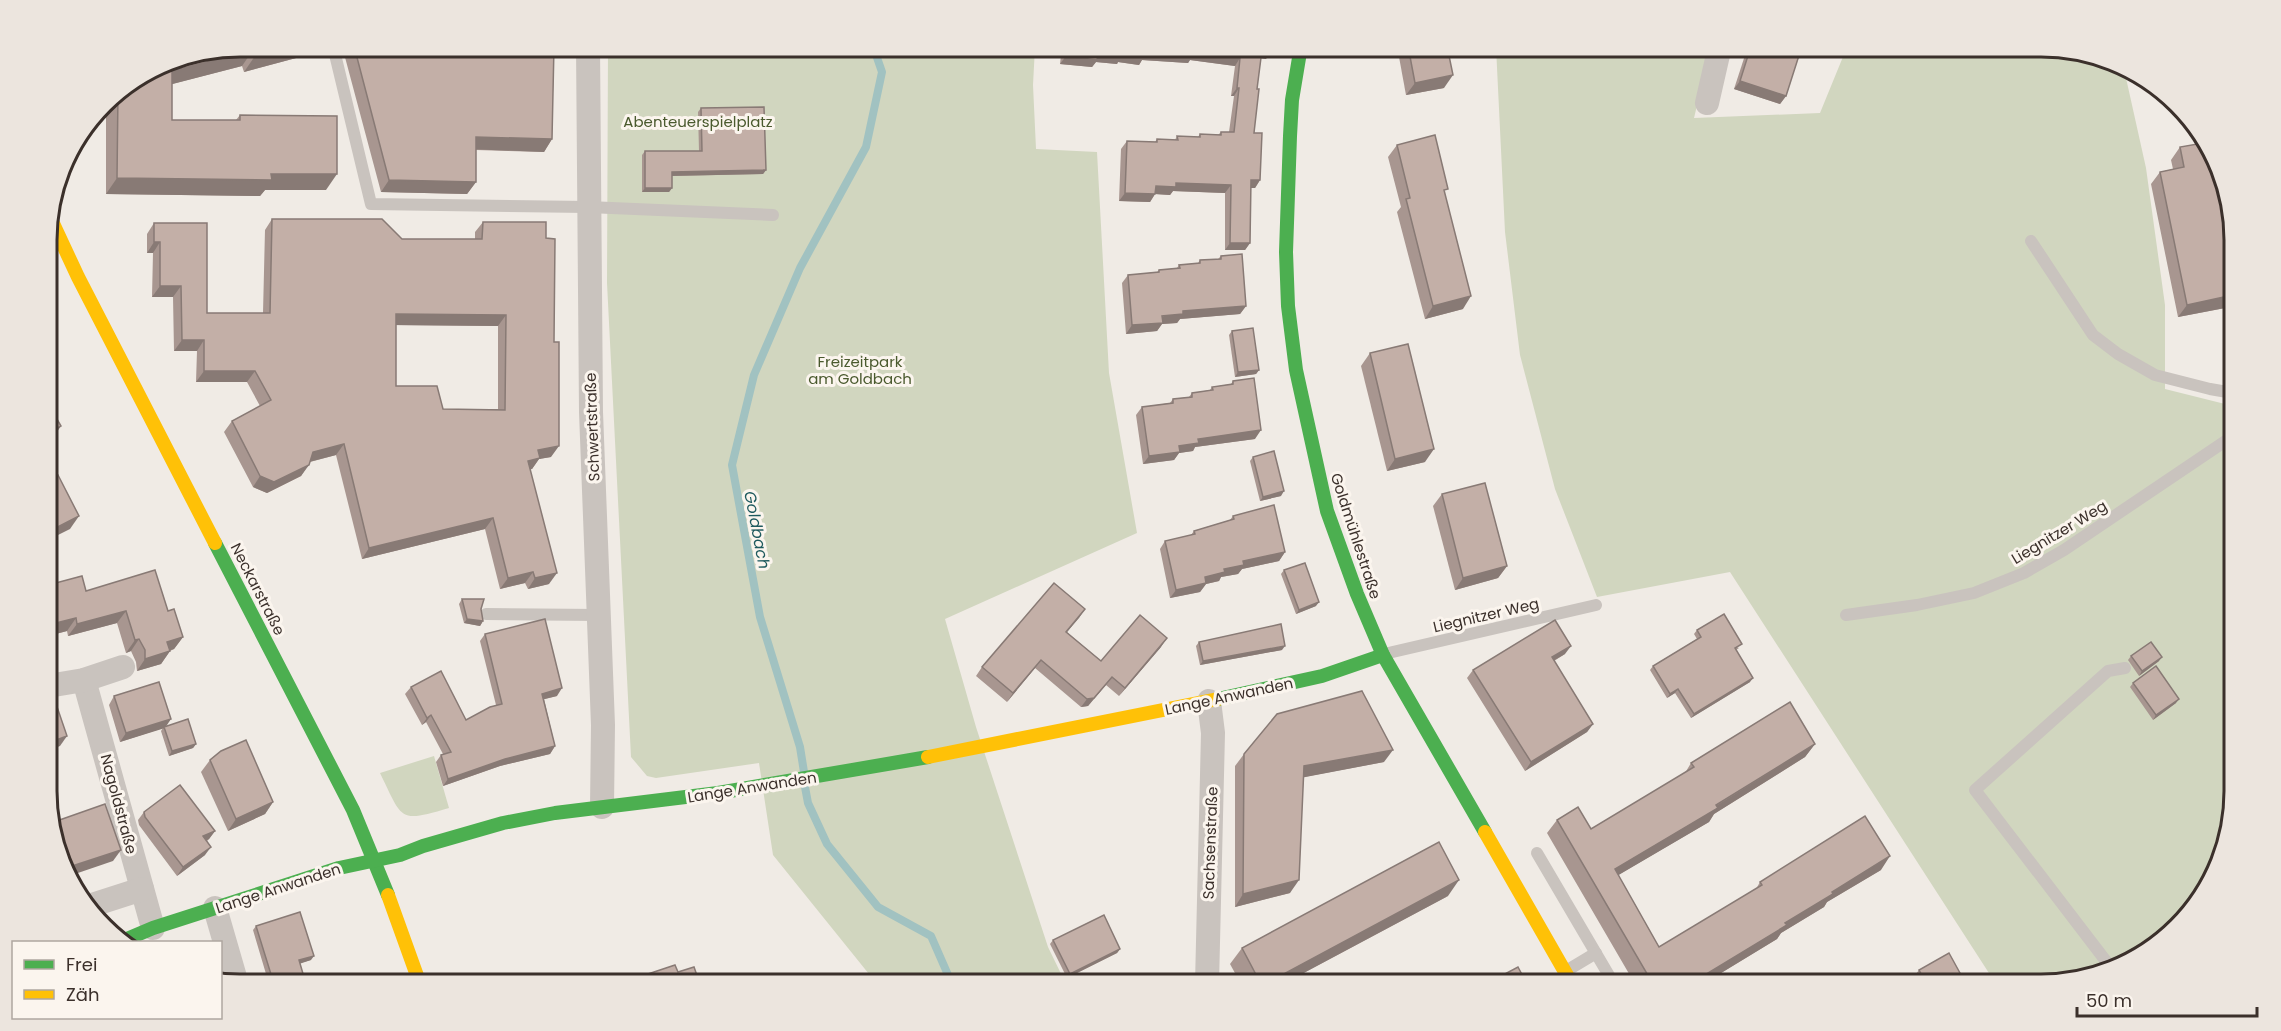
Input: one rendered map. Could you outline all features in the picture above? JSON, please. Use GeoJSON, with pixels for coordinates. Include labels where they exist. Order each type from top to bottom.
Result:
{"type":"FeatureCollection","features":[{"type":"Feature","properties":{"kind":"street","name":"Schwertstraße"},"geometry":{"type":"LineString","coordinates":[[588,57],[592,423],[604,785],[602,807]]}},
{"type":"Feature","properties":{"kind":"street","name":"Goldmühlestraße"},"geometry":{"type":"LineString","coordinates":[[1299,57],[1292,100],[1290,136],[1286,252],[1288,306],[1296,370],[1327,512],[1357,594],[1383,655],[1567,974]]}},
{"type":"Feature","properties":{"kind":"street"},"geometry":{"type":"LineString","coordinates":[[1707,103],[1717,57]]}},
{"type":"Feature","properties":{"kind":"street","name":"Neckarstraße"},"geometry":{"type":"LineString","coordinates":[[57,233],[353,810],[395,912],[417,974]]}},
{"type":"Feature","properties":{"kind":"street","name":"Lange Anwanden"},"geometry":{"type":"LineString","coordinates":[[131,937],[153,928],[348,865],[400,855],[503,823],[602,807],[718,793],[933,756],[1322,676],[1383,655]]}},
{"type":"Feature","properties":{"kind":"street"},"geometry":{"type":"LineString","coordinates":[[57,684],[84,680],[123,667]]}},
{"type":"Feature","properties":{"kind":"street","name":"Nagoldstraße"},"geometry":{"type":"LineString","coordinates":[[84,680],[153,928]]}},
{"type":"Feature","properties":{"kind":"street","name":"Sachsenstraße"},"geometry":{"type":"LineString","coordinates":[[1207,974],[1213,733],[1209,701]]}},
{"type":"Feature","properties":{"kind":"street"},"geometry":{"type":"LineString","coordinates":[[96,904],[142,889]]}},
{"type":"Feature","properties":{"kind":"street"},"geometry":{"type":"LineString","coordinates":[[215,908],[234,974]]}},
{"type":"Feature","properties":{"kind":"lane"},"geometry":{"type":"LineString","coordinates":[[336,57],[371,204],[588,207],[774,215]]}},
{"type":"Feature","properties":{"kind":"lane"},"geometry":{"type":"LineString","coordinates":[[2031,240],[2093,335],[2118,354],[2155,375],[2224,391]]}},
{"type":"Feature","properties":{"kind":"lane","name":"Liegnitzer Weg"},"geometry":{"type":"LineString","coordinates":[[1846,615],[1917,606],[1974,593],[2024,573],[2064,550],[2224,443]]}},
{"type":"Feature","properties":{"kind":"lane","name":"Liegnitzer Weg"},"geometry":{"type":"LineString","coordinates":[[1383,655],[1596,605]]}},
{"type":"Feature","properties":{"kind":"lane"},"geometry":{"type":"LineString","coordinates":[[486,614],[599,615]]}},
{"type":"Feature","properties":{"kind":"lane"},"geometry":{"type":"LineString","coordinates":[[2106,961],[1975,790],[2108,671],[2125,668]]}},
{"type":"Feature","properties":{"kind":"lane"},"geometry":{"type":"LineString","coordinates":[[1537,853],[1608,974]]}},
{"type":"Feature","properties":{"kind":"lane"},"geometry":{"type":"LineString","coordinates":[[1565,971],[1596,953]]}},
{"type":"Feature","properties":{"kind":"green space","name":"Freizeitpark am Goldbach"},"geometry":{"type":"Polygon","coordinates":[[[608,57],[1034,57],[1033,85],[1036,149],[1097,152],[1109,373],[1137,533],[945,619],[976,727],[1048,947],[1061,974],[869,974],[773,855],[759,763],[656,778],[647,776],[631,757],[607,283],[608,57]]]}},
{"type":"Feature","properties":{"kind":"green space"},"geometry":{"type":"Polygon","coordinates":[[[1496,57],[1709,57],[1694,118],[1820,113],[1843,57],[2041,57],[2065,59],[2100,67],[2126,79],[2146,168],[2165,305],[2165,389],[2224,404],[2224,803],[2210,861],[2186,902],[2170,920],[2142,943],[2100,964],[2053,974],[1990,974],[1730,572],[1597,597],[1555,489],[1520,355],[1505,232],[1496,57]]]}},
{"type":"Feature","properties":{"kind":"green space"},"geometry":{"type":"Polygon","coordinates":[[[434,756],[449,808],[420,815],[404,814],[398,809],[380,773],[434,756]]]}},
{"type":"Feature","properties":{"kind":"building"},"geometry":{"type":"Polygon","coordinates":[[[357,57],[554,57],[552,139],[476,137],[476,182],[389,180],[357,57]]]}},
{"type":"Feature","properties":{"kind":"building"},"geometry":{"type":"Polygon","coordinates":[[[1074,57],[1098,57],[1097,60],[1074,57]]]}},
{"type":"Feature","properties":{"kind":"building"},"geometry":{"type":"Polygon","coordinates":[[[1232,57],[1261,57],[1254,133],[1262,133],[1260,180],[1251,180],[1250,243],[1230,243],[1231,185],[1176,183],[1176,187],[1156,186],[1155,194],[1125,193],[1127,141],[1157,142],[1157,139],[1178,140],[1177,136],[1200,137],[1200,134],[1221,135],[1221,132],[1234,132],[1240,58],[1232,57]]]}},
{"type":"Feature","properties":{"kind":"building"},"geometry":{"type":"Polygon","coordinates":[[[1410,57],[1449,57],[1453,75],[1415,83],[1410,57]]]}},
{"type":"Feature","properties":{"kind":"building"},"geometry":{"type":"Polygon","coordinates":[[[1748,57],[1798,57],[1786,96],[1740,81],[1748,57]]]}},
{"type":"Feature","properties":{"kind":"building"},"geometry":{"type":"Polygon","coordinates":[[[219,59],[172,71],[172,120],[240,120],[240,115],[337,116],[337,174],[271,174],[272,180],[117,178],[118,104],[159,76],[181,67],[219,59]]]}},
{"type":"Feature","properties":{"kind":"building"},"geometry":{"type":"Polygon","coordinates":[[[764,107],[766,170],[672,172],[672,188],[645,188],[645,151],[702,151],[701,108],[764,107]]]}},
{"type":"Feature","properties":{"kind":"building"},"geometry":{"type":"Polygon","coordinates":[[[1435,135],[1448,189],[1444,190],[1471,296],[1433,306],[1406,199],[1410,198],[1397,145],[1435,135]]]}},
{"type":"Feature","properties":{"kind":"building"},"geometry":{"type":"Polygon","coordinates":[[[2196,144],[2210,170],[2218,193],[2224,240],[2224,297],[2187,305],[2160,172],[2184,167],[2180,147],[2196,144]]]}},
{"type":"Feature","properties":{"kind":"building"},"geometry":{"type":"Polygon","coordinates":[[[272,219],[382,219],[402,239],[482,239],[483,222],[546,222],[546,238],[555,239],[554,342],[559,342],[559,446],[538,450],[540,458],[528,461],[557,573],[535,578],[533,572],[508,578],[493,518],[369,548],[344,444],[313,452],[309,465],[274,482],[260,476],[232,421],[271,400],[255,371],[204,371],[204,340],[182,340],[181,286],[160,286],[160,242],[154,242],[154,223],[207,223],[207,313],[270,313],[272,219]],[[396,314],[396,386],[437,386],[443,409],[505,410],[506,315],[396,314]]]}},
{"type":"Feature","properties":{"kind":"building"},"geometry":{"type":"Polygon","coordinates":[[[1242,254],[1246,306],[1183,311],[1183,314],[1162,316],[1163,323],[1132,325],[1128,275],[1159,272],[1159,270],[1180,268],[1179,265],[1200,263],[1200,260],[1221,259],[1221,256],[1242,254]]]}},
{"type":"Feature","properties":{"kind":"building"},"geometry":{"type":"Polygon","coordinates":[[[1253,328],[1259,370],[1238,372],[1232,331],[1253,328]]]}},
{"type":"Feature","properties":{"kind":"building"},"geometry":{"type":"Polygon","coordinates":[[[1408,344],[1434,449],[1395,459],[1370,353],[1408,344]]]}},
{"type":"Feature","properties":{"kind":"building"},"geometry":{"type":"Polygon","coordinates":[[[1254,378],[1261,430],[1198,439],[1199,443],[1179,446],[1180,452],[1149,456],[1142,407],[1173,403],[1173,399],[1192,397],[1192,393],[1213,390],[1212,387],[1233,384],[1233,381],[1254,378]]]}},
{"type":"Feature","properties":{"kind":"building"},"geometry":{"type":"Polygon","coordinates":[[[1274,451],[1284,491],[1263,497],[1253,457],[1274,451]]]}},
{"type":"Feature","properties":{"kind":"building"},"geometry":{"type":"Polygon","coordinates":[[[57,475],[79,516],[57,527],[57,475]]]}},
{"type":"Feature","properties":{"kind":"building"},"geometry":{"type":"Polygon","coordinates":[[[1485,483],[1507,566],[1463,578],[1442,494],[1485,483]]]}},
{"type":"Feature","properties":{"kind":"building"},"geometry":{"type":"Polygon","coordinates":[[[1274,505],[1285,552],[1243,561],[1244,565],[1224,569],[1225,572],[1205,577],[1206,583],[1176,590],[1165,541],[1195,534],[1194,531],[1234,519],[1233,516],[1274,505]]]}},
{"type":"Feature","properties":{"kind":"building"},"geometry":{"type":"Polygon","coordinates":[[[1305,563],[1319,602],[1299,610],[1284,570],[1305,563]]]}},
{"type":"Feature","properties":{"kind":"building"},"geometry":{"type":"Polygon","coordinates":[[[155,570],[168,611],[174,609],[183,637],[167,642],[170,651],[145,659],[145,650],[139,639],[135,640],[126,611],[77,624],[76,618],[57,623],[57,583],[82,576],[86,591],[155,570]]]}},
{"type":"Feature","properties":{"kind":"building"},"geometry":{"type":"Polygon","coordinates":[[[1054,583],[1085,609],[1066,632],[1101,661],[1140,615],[1167,638],[1125,688],[1112,677],[1094,698],[1087,699],[1041,660],[1013,693],[982,667],[1054,583]]]}},
{"type":"Feature","properties":{"kind":"building"},"geometry":{"type":"Polygon","coordinates":[[[462,599],[484,599],[481,609],[483,621],[467,619],[462,599]]]}},
{"type":"Feature","properties":{"kind":"building"},"geometry":{"type":"Polygon","coordinates":[[[1724,614],[1742,644],[1735,648],[1753,678],[1694,714],[1678,689],[1670,694],[1653,666],[1701,637],[1697,630],[1724,614]]]}},
{"type":"Feature","properties":{"kind":"building"},"geometry":{"type":"Polygon","coordinates":[[[545,619],[562,688],[542,694],[555,746],[505,759],[448,779],[441,755],[451,752],[431,715],[427,718],[411,687],[441,671],[466,720],[490,707],[502,704],[485,634],[545,619]]]}},
{"type":"Feature","properties":{"kind":"building"},"geometry":{"type":"Polygon","coordinates":[[[1555,620],[1571,646],[1552,657],[1593,724],[1531,762],[1473,670],[1555,620]]]}},
{"type":"Feature","properties":{"kind":"building"},"geometry":{"type":"Polygon","coordinates":[[[1281,624],[1285,646],[1203,661],[1199,642],[1281,624]]]}},
{"type":"Feature","properties":{"kind":"building"},"geometry":{"type":"Polygon","coordinates":[[[2151,642],[2162,657],[2142,671],[2131,656],[2151,642]]]}},
{"type":"Feature","properties":{"kind":"building"},"geometry":{"type":"Polygon","coordinates":[[[2156,666],[2179,699],[2156,715],[2133,683],[2156,666]]]}},
{"type":"Feature","properties":{"kind":"building"},"geometry":{"type":"Polygon","coordinates":[[[159,682],[171,719],[126,733],[114,696],[159,682]]]}},
{"type":"Feature","properties":{"kind":"building"},"geometry":{"type":"Polygon","coordinates":[[[1362,691],[1393,750],[1304,766],[1299,880],[1243,894],[1244,754],[1277,714],[1362,691]]]}},
{"type":"Feature","properties":{"kind":"building"},"geometry":{"type":"Polygon","coordinates":[[[1790,702],[1815,744],[1716,805],[1718,808],[1615,869],[1659,947],[1762,885],[1760,882],[1865,816],[1890,856],[1785,923],[1787,925],[1706,974],[1647,974],[1557,820],[1578,807],[1591,829],[1694,767],[1691,763],[1790,702]]]}},
{"type":"Feature","properties":{"kind":"building"},"geometry":{"type":"Polygon","coordinates":[[[57,707],[67,736],[57,740],[57,707]]]}},
{"type":"Feature","properties":{"kind":"building"},"geometry":{"type":"Polygon","coordinates":[[[188,719],[196,744],[172,751],[164,727],[188,719]]]}},
{"type":"Feature","properties":{"kind":"building"},"geometry":{"type":"Polygon","coordinates":[[[246,740],[273,802],[236,819],[210,760],[221,751],[246,740]]]}},
{"type":"Feature","properties":{"kind":"building"},"geometry":{"type":"Polygon","coordinates":[[[180,785],[215,831],[203,836],[211,847],[183,867],[145,817],[144,812],[180,785]]]}},
{"type":"Feature","properties":{"kind":"building"},"geometry":{"type":"Polygon","coordinates":[[[105,804],[121,850],[73,866],[63,838],[60,820],[105,804]]]}},
{"type":"Feature","properties":{"kind":"building"},"geometry":{"type":"Polygon","coordinates":[[[1439,842],[1459,880],[1284,974],[1256,974],[1242,948],[1439,842]]]}},
{"type":"Feature","properties":{"kind":"building"},"geometry":{"type":"Polygon","coordinates":[[[300,912],[314,956],[299,960],[303,974],[271,974],[256,926],[300,912]]]}},
{"type":"Feature","properties":{"kind":"building"},"geometry":{"type":"Polygon","coordinates":[[[1104,915],[1120,949],[1070,974],[1053,940],[1104,915]]]}},
{"type":"Feature","properties":{"kind":"building"},"geometry":{"type":"Polygon","coordinates":[[[1949,953],[1961,974],[1921,974],[1919,970],[1949,953]]]}},
{"type":"Feature","properties":{"kind":"building"},"geometry":{"type":"Polygon","coordinates":[[[675,965],[678,972],[694,967],[696,974],[648,974],[675,965]]]}},
{"type":"Feature","properties":{"kind":"building"},"geometry":{"type":"Polygon","coordinates":[[[1518,967],[1522,974],[1505,974],[1518,967]]]}},
{"type":"Feature","properties":{"kind":"waterway","name":"Goldbach"},"geometry":{"type":"LineString","coordinates":[[804,772],[800,747],[760,617],[732,465],[754,375],[800,268],[866,147],[882,72],[877,57]]}},
{"type":"Feature","properties":{"kind":"waterway","name":"Goldbach"},"geometry":{"type":"LineString","coordinates":[[805,787],[808,803],[827,844],[878,907],[931,936],[948,974]]}},
{"type":"Feature","properties":{"kind":"traffic: fast"},"geometry":{"type":"LineString","coordinates":[[1299,57],[1292,100],[1290,136],[1286,252],[1288,306],[1296,370],[1327,511],[1357,594],[1383,655],[1485,832]]}},
{"type":"Feature","properties":{"kind":"traffic: fast"},"geometry":{"type":"LineString","coordinates":[[215,543],[353,810],[388,895]]}},
{"type":"Feature","properties":{"kind":"traffic: fast"},"geometry":{"type":"LineString","coordinates":[[1218,699],[1322,676],[1383,655]]}},
{"type":"Feature","properties":{"kind":"traffic: fast"},"geometry":{"type":"LineString","coordinates":[[131,937],[153,928],[339,868],[400,855],[503,823],[555,813],[718,793],[928,757]]}},
{"type":"Feature","properties":{"kind":"traffic: slow"},"geometry":{"type":"LineString","coordinates":[[57,232],[215,543]]}},
{"type":"Feature","properties":{"kind":"traffic: slow"},"geometry":{"type":"LineString","coordinates":[[928,757],[1218,699]]}},
{"type":"Feature","properties":{"kind":"traffic: slow"},"geometry":{"type":"LineString","coordinates":[[1485,832],[1566,974]]}},
{"type":"Feature","properties":{"kind":"traffic: slow"},"geometry":{"type":"LineString","coordinates":[[388,895],[416,974]]}},
{"type":"Feature","properties":{"kind":"park label","name":"Abenteuerspielplatz"},"geometry":{"type":"Point","coordinates":[698,121]}}]}
